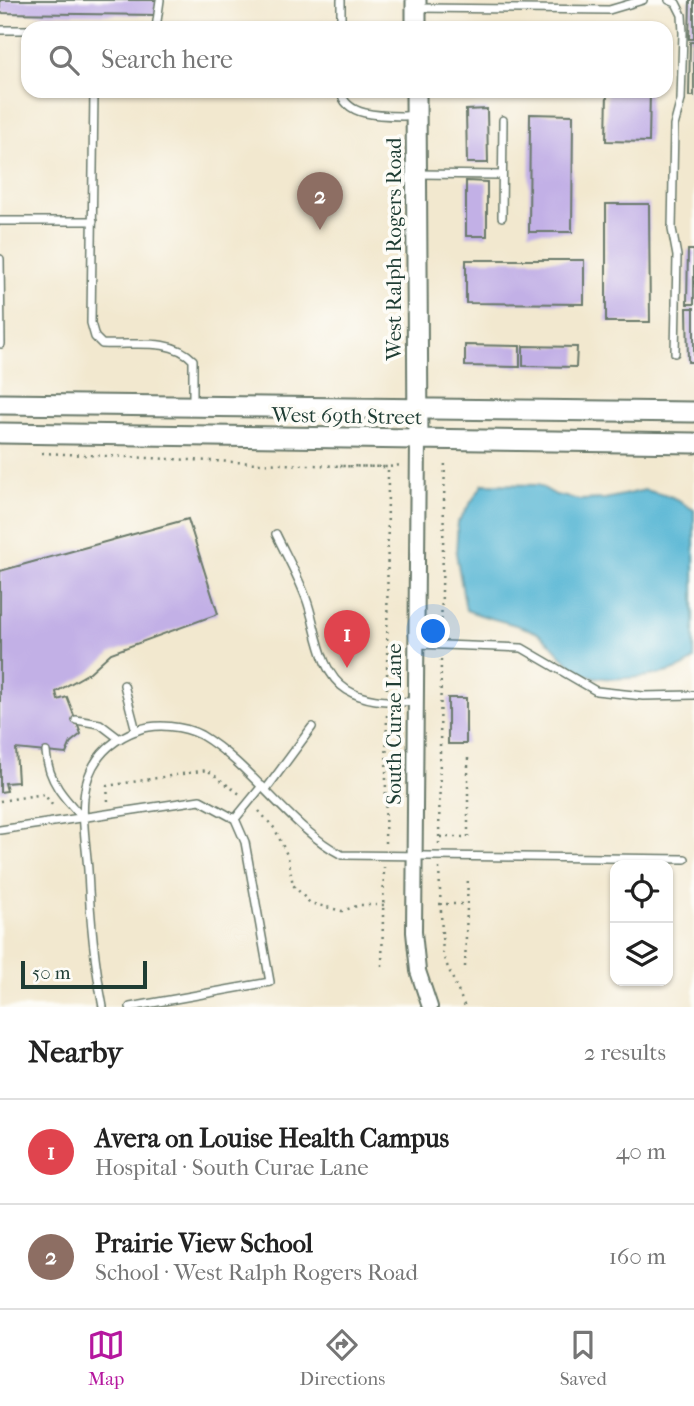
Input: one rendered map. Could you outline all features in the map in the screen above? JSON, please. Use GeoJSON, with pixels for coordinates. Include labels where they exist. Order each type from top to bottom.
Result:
{"type":"FeatureCollection","features":[{"type":"Feature","properties":{"kind":"main road","name":"West Ralph Rogers Road"},"geometry":{"type":"LineString","coordinates":[[416,98],[418,440]]}},
{"type":"Feature","properties":{"kind":"main road","name":"West 69th Street"},"geometry":{"type":"LineString","coordinates":[[0,404],[694,412]]}},
{"type":"Feature","properties":{"kind":"main road","name":"West 69th Street"},"geometry":{"type":"LineString","coordinates":[[0,433],[694,443]]}},
{"type":"Feature","properties":{"kind":"street","name":"South Curae Lane"},"geometry":{"type":"LineString","coordinates":[[418,440],[414,856],[417,958],[430,1007]]}},
{"type":"Feature","properties":{"kind":"lane"},"geometry":{"type":"LineString","coordinates":[[157,21],[160,0]]}},
{"type":"Feature","properties":{"kind":"lane"},"geometry":{"type":"LineString","coordinates":[[341,0],[341,21]]}},
{"type":"Feature","properties":{"kind":"lane"},"geometry":{"type":"LineString","coordinates":[[416,12],[609,10],[643,0]]}},
{"type":"Feature","properties":{"kind":"lane"},"geometry":{"type":"LineString","coordinates":[[669,0],[676,3],[682,15],[683,33],[681,100],[674,126],[672,229],[677,256],[675,353]]}},
{"type":"Feature","properties":{"kind":"lane"},"geometry":{"type":"LineString","coordinates":[[0,30],[21,30]]}},
{"type":"Feature","properties":{"kind":"lane"},"geometry":{"type":"LineString","coordinates":[[94,98],[91,323],[95,337],[102,345],[164,345],[183,350],[193,360],[193,406]]}},
{"type":"Feature","properties":{"kind":"lane"},"geometry":{"type":"LineString","coordinates":[[343,98],[354,108],[367,113],[416,116]]}},
{"type":"Feature","properties":{"kind":"lane"},"geometry":{"type":"LineString","coordinates":[[502,217],[503,120]]}},
{"type":"Feature","properties":{"kind":"lane"},"geometry":{"type":"LineString","coordinates":[[417,174],[502,175]]}},
{"type":"Feature","properties":{"kind":"lane"},"geometry":{"type":"LineString","coordinates":[[0,221],[93,221]]}},
{"type":"Feature","properties":{"kind":"lane"},"geometry":{"type":"LineString","coordinates":[[0,259],[1,344]]}},
{"type":"Feature","properties":{"kind":"lane"},"geometry":{"type":"LineString","coordinates":[[276,534],[306,598],[317,642],[330,668],[345,689],[369,699],[416,702]]}},
{"type":"Feature","properties":{"kind":"lane"},"geometry":{"type":"LineString","coordinates":[[416,644],[522,648],[596,691],[643,696],[694,695]]}},
{"type":"Feature","properties":{"kind":"lane"},"geometry":{"type":"LineString","coordinates":[[124,685],[136,731]]}},
{"type":"Feature","properties":{"kind":"lane"},"geometry":{"type":"LineString","coordinates":[[76,720],[100,724],[117,737]]}},
{"type":"Feature","properties":{"kind":"lane"},"geometry":{"type":"LineString","coordinates":[[103,1007],[89,917],[83,818],[86,783],[100,755],[117,737],[146,727],[173,727],[200,734],[265,787],[319,843],[342,855],[685,859]]}},
{"type":"Feature","properties":{"kind":"lane"},"geometry":{"type":"LineString","coordinates":[[235,819],[265,787],[312,727]]}},
{"type":"Feature","properties":{"kind":"lane"},"geometry":{"type":"LineString","coordinates":[[46,752],[51,778],[83,818]]}},
{"type":"Feature","properties":{"kind":"lane"},"geometry":{"type":"LineString","coordinates":[[0,830],[200,800],[235,819],[245,842],[270,982],[130,1007]]}},
{"type":"Feature","properties":{"kind":"path"},"geometry":{"type":"LineString","coordinates":[[31,453],[105,454],[213,463],[388,467],[338,466]]}},
{"type":"Feature","properties":{"kind":"path"},"geometry":{"type":"LineString","coordinates":[[465,1007],[443,956],[439,856],[440,837],[467,837],[468,754]]}},
{"type":"Feature","properties":{"kind":"path"},"geometry":{"type":"LineString","coordinates":[[84,803],[108,800],[107,786],[207,770],[250,801],[275,829],[288,857],[288,872],[293,885],[310,904],[342,911],[360,905],[384,905]]}},
{"type":"Feature","properties":{"kind":"path"},"geometry":{"type":"LineString","coordinates":[[0,801],[44,794],[52,806],[55,822]]}},
{"type":"Feature","properties":{"kind":"path"},"geometry":{"type":"LineString","coordinates":[[52,806],[70,805]]}},
{"type":"Feature","properties":{"kind":"path"},"geometry":{"type":"LineString","coordinates":[[466,967],[468,876]]}},
{"type":"Feature","properties":{"kind":"path"},"geometry":{"type":"LineString","coordinates":[[439,904],[467,904]]}},
{"type":"Feature","properties":{"kind":"water"},"geometry":{"type":"Polygon","coordinates":[[[483,484],[538,485],[556,495],[580,500],[605,499],[645,490],[672,497],[694,510],[694,659],[674,670],[643,677],[610,678],[586,675],[533,631],[466,610],[456,553],[458,522],[483,484]]]}},
{"type":"Feature","properties":{"kind":"building"},"geometry":{"type":"Polygon","coordinates":[[[0,0],[158,0],[158,15],[0,13],[0,0]]]}},
{"type":"Feature","properties":{"kind":"building"},"geometry":{"type":"Polygon","coordinates":[[[690,0],[694,0],[694,39],[689,39],[690,0]]]}},
{"type":"Feature","properties":{"kind":"building"},"geometry":{"type":"Polygon","coordinates":[[[690,42],[694,42],[694,96],[689,96],[690,42]]]}},
{"type":"Feature","properties":{"kind":"building"},"geometry":{"type":"Polygon","coordinates":[[[607,98],[650,98],[649,142],[606,141],[607,98]]]}},
{"type":"Feature","properties":{"kind":"building"},"geometry":{"type":"Polygon","coordinates":[[[487,109],[488,163],[467,163],[466,110],[487,109]]]}},
{"type":"Feature","properties":{"kind":"building"},"geometry":{"type":"Polygon","coordinates":[[[530,114],[573,115],[572,232],[529,232],[530,114]]]}},
{"type":"Feature","properties":{"kind":"building"},"geometry":{"type":"Polygon","coordinates":[[[466,181],[487,182],[487,236],[466,236],[466,181]]]}},
{"type":"Feature","properties":{"kind":"building"},"geometry":{"type":"Polygon","coordinates":[[[606,204],[649,204],[650,322],[606,322],[606,204]]]}},
{"type":"Feature","properties":{"kind":"building"},"geometry":{"type":"Polygon","coordinates":[[[688,250],[694,250],[694,304],[687,304],[688,250]]]}},
{"type":"Feature","properties":{"kind":"building"},"geometry":{"type":"Polygon","coordinates":[[[466,260],[584,260],[584,304],[466,303],[466,260]]]}},
{"type":"Feature","properties":{"kind":"building"},"geometry":{"type":"Polygon","coordinates":[[[687,308],[694,308],[694,362],[688,362],[687,308]]]}},
{"type":"Feature","properties":{"kind":"building"},"geometry":{"type":"Polygon","coordinates":[[[465,345],[520,346],[520,367],[465,366],[465,345]]]}},
{"type":"Feature","properties":{"kind":"building"},"geometry":{"type":"Polygon","coordinates":[[[523,346],[577,347],[576,367],[523,366],[523,346]]]}},
{"type":"Feature","properties":{"kind":"building"},"geometry":{"type":"Polygon","coordinates":[[[188,519],[218,614],[111,653],[89,673],[56,692],[58,700],[67,697],[81,734],[71,742],[66,754],[16,749],[18,782],[5,783],[7,791],[0,792],[0,571],[188,519]]]}},
{"type":"Feature","properties":{"kind":"building"},"geometry":{"type":"Polygon","coordinates":[[[448,698],[466,698],[466,744],[448,744],[448,698]]]}},
{"type":"Feature","properties":{"kind":"place","name":"Prairie View School"},"geometry":{"type":"Point","coordinates":[320,230]}},
{"type":"Feature","properties":{"kind":"place","name":"Avera on Louise Health Campus"},"geometry":{"type":"Point","coordinates":[347,668]}}]}
